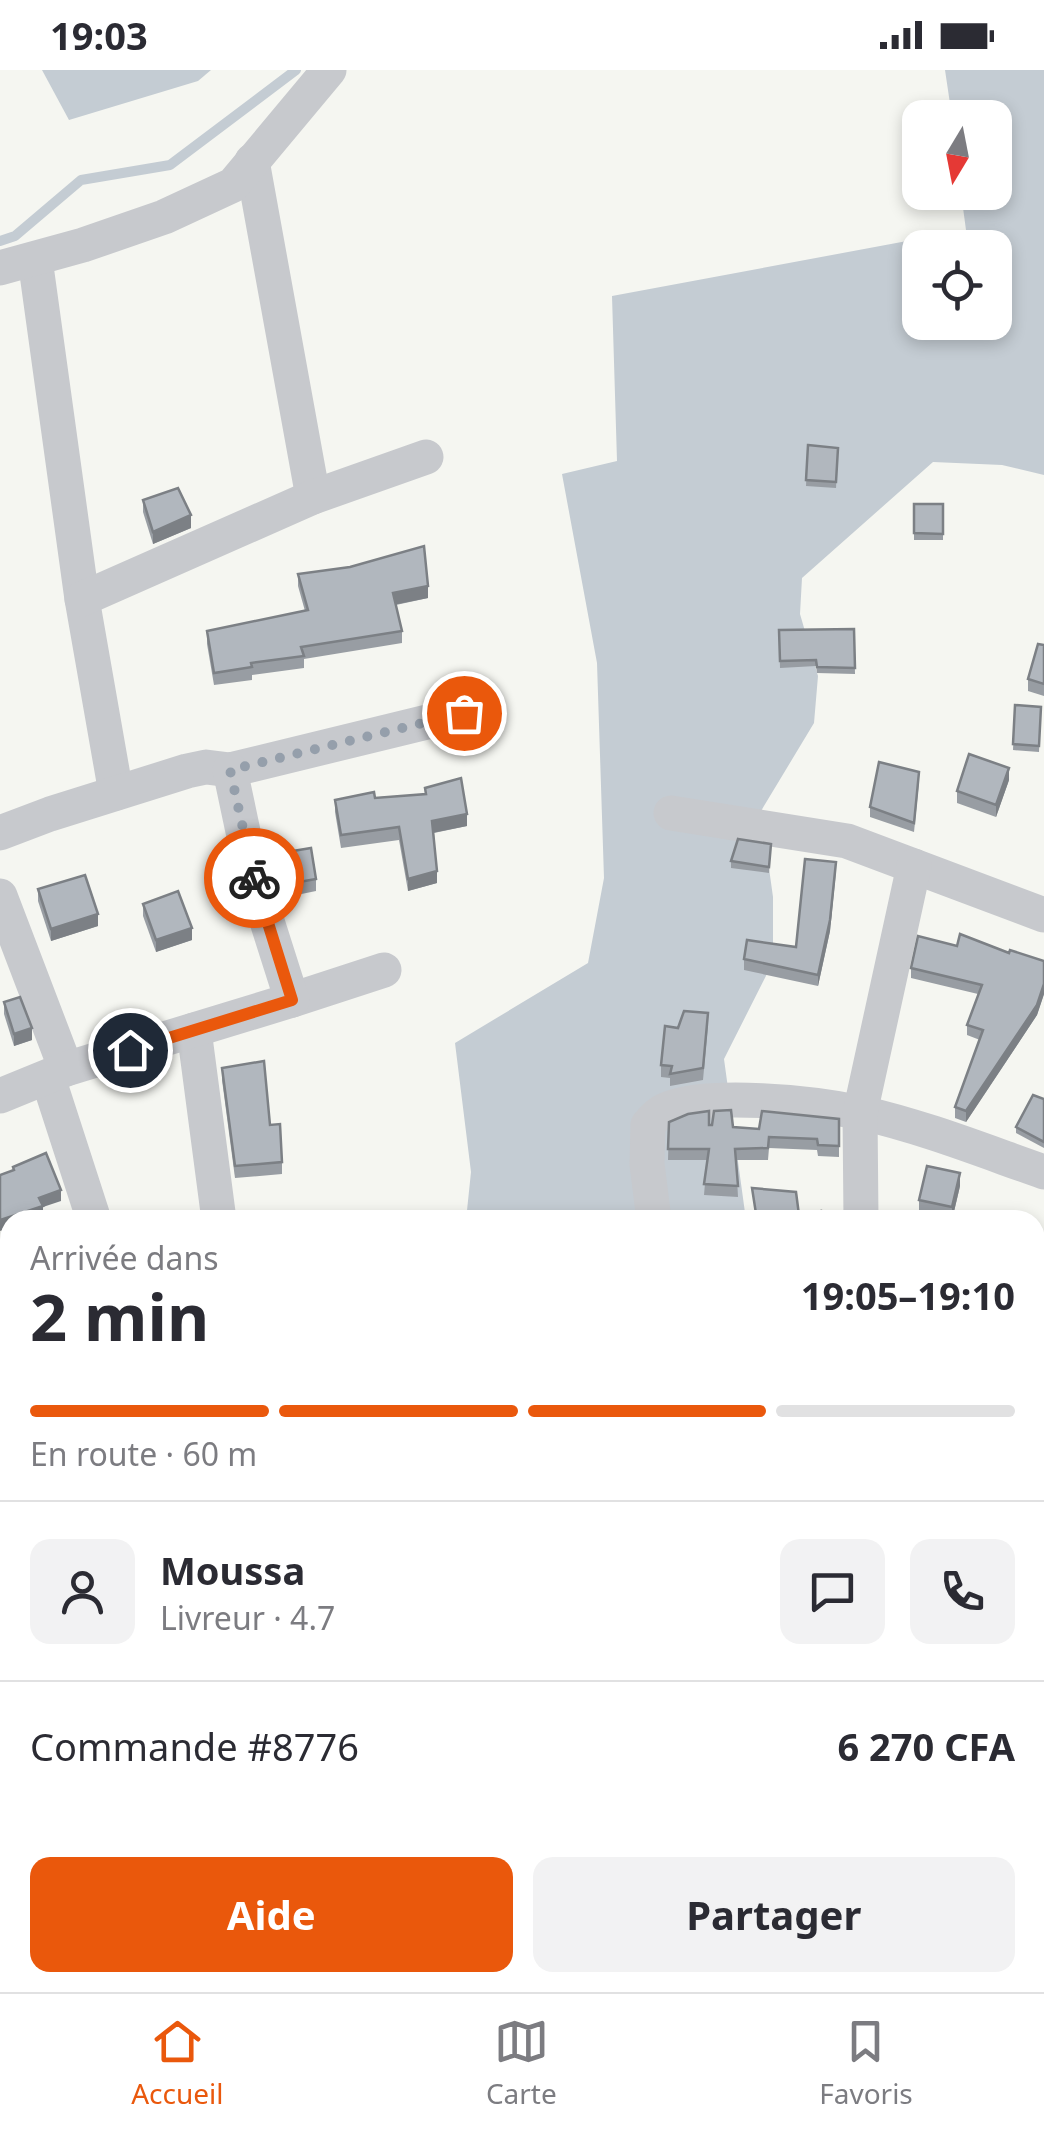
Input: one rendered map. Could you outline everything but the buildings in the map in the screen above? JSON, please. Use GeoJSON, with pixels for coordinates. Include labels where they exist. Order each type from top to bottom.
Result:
{"type":"FeatureCollection","features":[{"type":"Feature","properties":{"kind":"street"},"geometry":{"type":"LineString","coordinates":[[0,268],[164,217],[233,184],[328,70]]}},
{"type":"Feature","properties":{"kind":"street"},"geometry":{"type":"LineString","coordinates":[[252,162],[313,496]]}},
{"type":"Feature","properties":{"kind":"street"},"geometry":{"type":"LineString","coordinates":[[34,259],[82,599],[116,793]]}},
{"type":"Feature","properties":{"kind":"street"},"geometry":{"type":"LineString","coordinates":[[82,599],[313,496],[426,457]]}},
{"type":"Feature","properties":{"kind":"street"},"geometry":{"type":"LineString","coordinates":[[0,834],[187,771],[230,770],[464,713]]}},
{"type":"Feature","properties":{"kind":"street"},"geometry":{"type":"LineString","coordinates":[[230,770],[252,874],[292,1000]]}},
{"type":"Feature","properties":{"kind":"street"},"geometry":{"type":"LineString","coordinates":[[672,813],[847,841],[1044,915]]}},
{"type":"Feature","properties":{"kind":"street"},"geometry":{"type":"LineString","coordinates":[[860,1210],[860,1113],[914,866]]}},
{"type":"Feature","properties":{"kind":"street"},"geometry":{"type":"LineString","coordinates":[[0,896],[56,1074],[91,1210]]}},
{"type":"Feature","properties":{"kind":"street"},"geometry":{"type":"LineString","coordinates":[[0,1096],[56,1074],[384,970]]}},
{"type":"Feature","properties":{"kind":"street"},"geometry":{"type":"LineString","coordinates":[[194,1030],[218,1210]]}},
{"type":"Feature","properties":{"kind":"street"},"geometry":{"type":"LineString","coordinates":[[653,1210],[648,1125],[664,1110],[711,1100],[860,1113],[940,1135],[1044,1172]]}},
{"type":"Feature","properties":{"kind":"shaded area"},"geometry":{"type":"Polygon","coordinates":[[[42,70],[211,70],[198,81],[69,120],[42,70]]]}},
{"type":"Feature","properties":{"kind":"shaded area"},"geometry":{"type":"Polygon","coordinates":[[[945,70],[1044,70],[1044,475],[1002,465],[933,462],[802,578],[800,614],[818,676],[814,723],[761,811],[773,897],[773,962],[724,1059],[745,1210],[467,1210],[471,1172],[455,1043],[588,963],[604,878],[597,663],[562,474],[617,461],[612,296],[902,242],[902,340],[1012,340],[1012,230],[966,230],[963,210],[1012,210],[1012,100],[949,100],[945,70]]]}},
{"type":"Feature","properties":{"kind":"waterway"},"geometry":{"type":"LineString","coordinates":[[0,241],[15,236],[81,180],[170,165],[296,70]]}},
{"type":"Feature","properties":{"kind":"way so far"},"geometry":{"type":"LineString","coordinates":[[254,878],[230,770],[464,713]]}},
{"type":"Feature","properties":{"kind":"route"},"geometry":{"type":"LineString","coordinates":[[130,1050],[292,1000],[254,878]]}}]}
